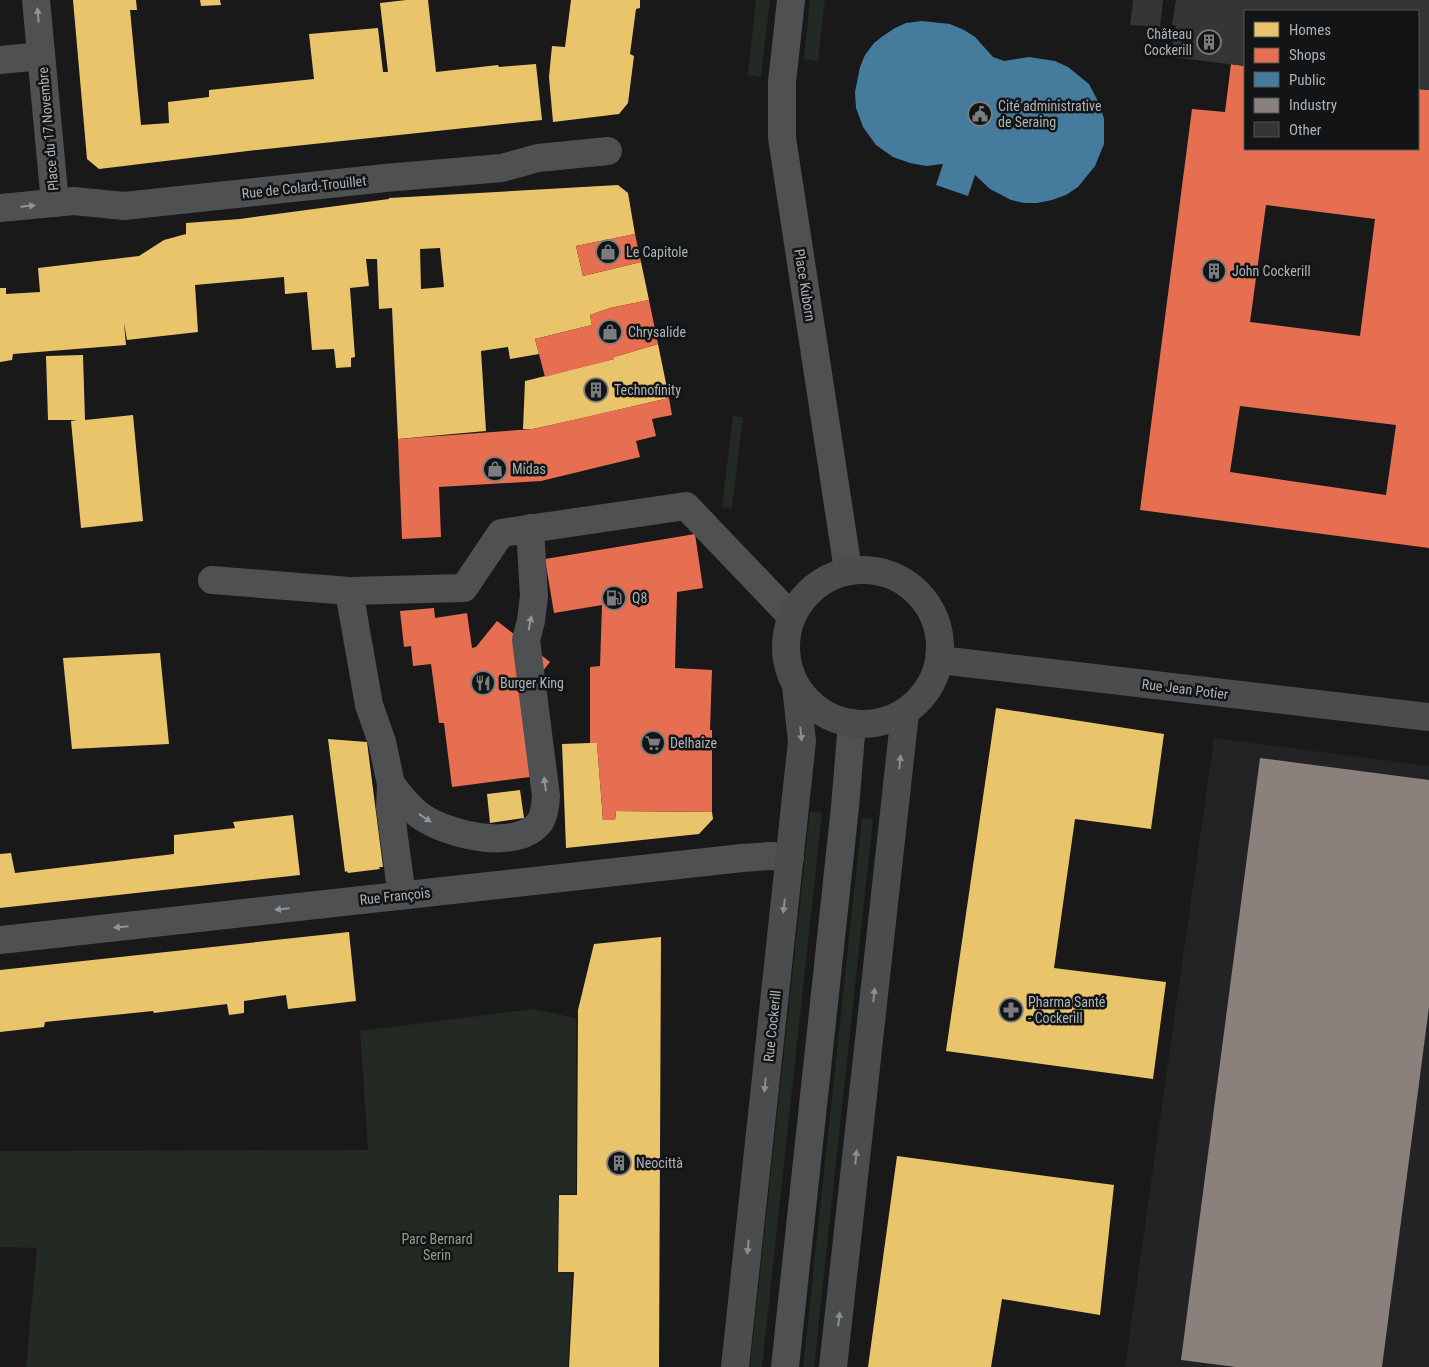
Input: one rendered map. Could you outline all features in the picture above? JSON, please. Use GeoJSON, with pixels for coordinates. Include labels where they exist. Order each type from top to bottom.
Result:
{"type":"FeatureCollection","features":[{"type":"Feature","properties":{"kind":"main road"},"geometry":{"type":"LineString","coordinates":[[848,570],[878,570],[906,581],[927,602],[939,630],[940,660],[932,682],[919,700],[905,713],[875,723],[852,723],[827,716],[810,703],[796,686],[787,663],[785,639],[791,616],[804,596],[822,580],[848,570]]}},
{"type":"Feature","properties":{"kind":"main road","name":"Rue Jean Potier"},"geometry":{"type":"LineString","coordinates":[[940,660],[1429,717]]}},
{"type":"Feature","properties":{"kind":"main road","name":"Rue Cockerill"},"geometry":{"type":"LineString","coordinates":[[735,1367],[802,741],[796,686]]}},
{"type":"Feature","properties":{"kind":"main road"},"geometry":{"type":"LineString","coordinates":[[833,1367],[905,713]]}},
{"type":"Feature","properties":{"kind":"street","name":"Place du 17 Novembre"},"geometry":{"type":"LineString","coordinates":[[36,0],[55,203]]}},
{"type":"Feature","properties":{"kind":"street","name":"Place Kuborn"},"geometry":{"type":"LineString","coordinates":[[791,0],[782,82],[782,138],[848,570]]}},
{"type":"Feature","properties":{"kind":"street","name":"Place du 17 Novembre"},"geometry":{"type":"LineString","coordinates":[[0,60],[41,56]]}},
{"type":"Feature","properties":{"kind":"street","name":"Rue de Colard-Trouillet"},"geometry":{"type":"LineString","coordinates":[[0,208],[74,201],[124,206],[385,178],[502,168],[538,158],[608,151]]}},
{"type":"Feature","properties":{"kind":"street"},"geometry":{"type":"LineString","coordinates":[[212,580],[350,591],[464,588],[502,533],[686,506],[791,616]]}},
{"type":"Feature","properties":{"kind":"street"},"geometry":{"type":"LineString","coordinates":[[391,784],[401,797],[422,817],[463,834],[508,838],[523,835],[533,829],[541,820],[545,810],[546,796],[526,640],[531,622],[534,596],[530,528]]}},
{"type":"Feature","properties":{"kind":"street"},"geometry":{"type":"LineString","coordinates":[[350,591],[369,706],[382,742],[391,784],[390,808],[402,896]]}},
{"type":"Feature","properties":{"kind":"street"},"geometry":{"type":"LineString","coordinates":[[785,1367],[843,826],[852,723]]}},
{"type":"Feature","properties":{"kind":"street","name":"Rue François"},"geometry":{"type":"LineString","coordinates":[[0,940],[742,858],[770,856],[790,858]]}},
{"type":"Feature","properties":{"kind":"shaded area"},"geometry":{"type":"Polygon","coordinates":[[[1214,738],[1429,766],[1429,1367],[1125,1367],[1214,738]]]}},
{"type":"Feature","properties":{"kind":"green space"},"geometry":{"type":"Polygon","coordinates":[[[756,0],[770,0],[761,77],[748,75],[756,0]]]}},
{"type":"Feature","properties":{"kind":"green space"},"geometry":{"type":"Polygon","coordinates":[[[810,0],[825,0],[818,61],[804,59],[810,0]]]}},
{"type":"Feature","properties":{"kind":"green space"},"geometry":{"type":"Polygon","coordinates":[[[733,416],[743,417],[732,508],[722,507],[733,416]]]}},
{"type":"Feature","properties":{"kind":"green space"},"geometry":{"type":"Polygon","coordinates":[[[810,811],[822,813],[762,1367],[750,1367],[810,811]]]}},
{"type":"Feature","properties":{"kind":"green space"},"geometry":{"type":"Polygon","coordinates":[[[862,817],[873,819],[814,1367],[803,1367],[862,817]]]}},
{"type":"Feature","properties":{"kind":"green space","name":"Parc Bernard Serin"},"geometry":{"type":"Polygon","coordinates":[[[533,1009],[576,1018],[576,1194],[558,1194],[557,1272],[572,1273],[568,1367],[26,1367],[37,1248],[0,1247],[0,1151],[368,1150],[360,1031],[533,1009]]]}},
{"type":"Feature","properties":{"kind":"building: Homes"},"geometry":{"type":"Polygon","coordinates":[[[73,0],[136,0],[137,10],[130,10],[141,125],[169,123],[168,102],[209,97],[209,90],[314,79],[309,34],[378,28],[383,72],[388,72],[380,3],[406,0],[428,0],[436,72],[498,65],[499,67],[536,64],[542,120],[257,150],[99,169],[87,159],[73,0]]]}},
{"type":"Feature","properties":{"kind":"building: Homes"},"geometry":{"type":"Polygon","coordinates":[[[200,0],[220,0],[221,5],[201,6],[200,0]]]}},
{"type":"Feature","properties":{"kind":"building: Homes"},"geometry":{"type":"Polygon","coordinates":[[[571,0],[640,0],[640,8],[636,9],[630,54],[634,56],[628,103],[619,114],[553,122],[549,77],[552,46],[565,47],[571,0]]]}},
{"type":"Feature","properties":{"kind":"building: Homes"},"geometry":{"type":"Polygon","coordinates":[[[618,185],[628,193],[635,234],[576,246],[583,276],[641,262],[649,300],[610,308],[590,315],[592,325],[535,339],[539,354],[510,359],[508,347],[481,351],[486,431],[398,439],[392,308],[379,309],[377,259],[366,259],[369,286],[350,288],[355,357],[351,358],[351,367],[336,368],[334,349],[312,350],[307,292],[285,294],[284,277],[195,285],[198,332],[127,340],[124,323],[126,345],[13,354],[12,360],[0,362],[0,288],[6,288],[6,294],[40,292],[38,268],[139,256],[164,240],[186,234],[186,223],[240,219],[389,198],[618,185]],[[440,248],[420,249],[421,289],[444,287],[440,248]]]}},
{"type":"Feature","properties":{"kind":"building: Homes","name":"Technofinity"},"geometry":{"type":"Polygon","coordinates":[[[658,344],[669,398],[533,429],[523,429],[525,381],[614,359],[614,357],[658,344]]]}},
{"type":"Feature","properties":{"kind":"building: Homes"},"geometry":{"type":"Polygon","coordinates":[[[83,355],[85,420],[133,415],[143,521],[81,528],[71,421],[77,420],[48,420],[46,356],[83,355]]]}},
{"type":"Feature","properties":{"kind":"building: Homes"},"geometry":{"type":"Polygon","coordinates":[[[160,653],[169,744],[72,749],[63,658],[160,653]]]}},
{"type":"Feature","properties":{"kind":"building: Homes"},"geometry":{"type":"Polygon","coordinates":[[[996,708],[1164,734],[1151,829],[1075,819],[1054,968],[1166,982],[1153,1079],[946,1051],[996,708]]]}},
{"type":"Feature","properties":{"kind":"building: Homes"},"geometry":{"type":"Polygon","coordinates":[[[328,739],[367,742],[383,867],[379,867],[380,869],[345,872],[328,739]]]}},
{"type":"Feature","properties":{"kind":"building: Homes"},"geometry":{"type":"Polygon","coordinates":[[[597,743],[603,820],[615,820],[616,811],[712,812],[713,819],[699,834],[566,848],[562,744],[597,743]]]}},
{"type":"Feature","properties":{"kind":"building: Homes"},"geometry":{"type":"Polygon","coordinates":[[[520,790],[524,818],[490,823],[487,794],[520,790]]]}},
{"type":"Feature","properties":{"kind":"building: Homes"},"geometry":{"type":"Polygon","coordinates":[[[293,815],[300,875],[0,908],[0,854],[11,853],[15,873],[174,854],[174,835],[235,828],[233,822],[293,815]]]}},
{"type":"Feature","properties":{"kind":"building: Homes"},"geometry":{"type":"Polygon","coordinates":[[[349,932],[356,1001],[288,1009],[286,995],[244,1001],[244,1013],[229,1015],[227,1004],[154,1013],[153,1011],[45,1022],[44,1027],[0,1032],[0,970],[349,932]]]}},
{"type":"Feature","properties":{"kind":"building: Homes","name":"Neocittà"},"geometry":{"type":"Polygon","coordinates":[[[661,937],[659,1367],[569,1367],[574,1272],[558,1272],[559,1195],[577,1195],[578,1010],[594,944],[661,937]]]}},
{"type":"Feature","properties":{"kind":"building: Homes"},"geometry":{"type":"Polygon","coordinates":[[[897,1156],[1114,1185],[1100,1315],[1002,1299],[991,1367],[868,1367],[897,1156]]]}},
{"type":"Feature","properties":{"kind":"building: Shops","name":"John Cockerill"},"geometry":{"type":"Polygon","coordinates":[[[1231,64],[1244,66],[1244,150],[1419,150],[1419,89],[1429,90],[1429,548],[1140,510],[1192,109],[1225,112],[1231,64]],[[1266,205],[1250,322],[1360,336],[1375,219],[1266,205]],[[1240,406],[1230,472],[1386,495],[1396,425],[1240,406]]]}},
{"type":"Feature","properties":{"kind":"building: Shops","name":"Le Capitole"},"geometry":{"type":"Polygon","coordinates":[[[635,234],[641,262],[583,276],[576,246],[635,234]]]}},
{"type":"Feature","properties":{"kind":"building: Shops","name":"Chrysalide"},"geometry":{"type":"Polygon","coordinates":[[[649,300],[658,344],[614,357],[614,359],[545,377],[535,339],[592,325],[590,315],[610,308],[649,300]]]}},
{"type":"Feature","properties":{"kind":"building: Shops","name":"Midas"},"geometry":{"type":"Polygon","coordinates":[[[669,398],[672,415],[652,419],[656,436],[636,441],[640,457],[541,481],[439,487],[441,537],[402,539],[398,439],[533,429],[669,398]]]}},
{"type":"Feature","properties":{"kind":"building: Shops"},"geometry":{"type":"Polygon","coordinates":[[[695,534],[703,588],[677,592],[675,668],[712,670],[710,730],[712,730],[712,812],[616,811],[615,820],[603,820],[597,743],[590,743],[590,667],[600,666],[602,605],[554,613],[545,559],[695,534]]]}},
{"type":"Feature","properties":{"kind":"building: Shops","name":"Burger King"},"geometry":{"type":"Polygon","coordinates":[[[434,608],[435,618],[467,613],[472,648],[476,647],[497,621],[550,662],[520,700],[530,777],[452,787],[444,723],[439,723],[431,664],[413,666],[411,646],[404,647],[400,611],[434,608]]]}},
{"type":"Feature","properties":{"kind":"building: Public","name":"Cité administrative de Seraing"},"geometry":{"type":"Polygon","coordinates":[[[922,21],[950,24],[964,30],[975,37],[993,57],[1004,61],[1029,57],[1055,61],[1068,67],[1089,84],[1100,105],[1104,119],[1104,144],[1095,166],[1078,187],[1066,195],[1052,200],[1024,203],[1011,200],[990,189],[975,175],[968,196],[936,185],[943,164],[926,166],[910,163],[893,157],[876,145],[863,127],[856,108],[855,92],[860,67],[865,55],[874,43],[883,36],[906,23],[922,21]]]}},
{"type":"Feature","properties":{"kind":"building: Industry"},"geometry":{"type":"Polygon","coordinates":[[[1260,758],[1429,780],[1429,1007],[1382,1367],[1236,1367],[1181,1360],[1260,758]]]}},
{"type":"Feature","properties":{"kind":"building: Other"},"geometry":{"type":"Polygon","coordinates":[[[1133,0],[1163,0],[1160,27],[1130,25],[1133,0]]]}},
{"type":"Feature","properties":{"kind":"building: Other","name":"Château Cockerill"},"geometry":{"type":"Polygon","coordinates":[[[1176,0],[1429,0],[1429,90],[1419,89],[1419,10],[1244,10],[1244,66],[1171,57],[1176,26],[1172,25],[1176,0]]]}},
{"type":"Feature","properties":{"kind":"place","name":"Château Cockerill"},"geometry":{"type":"Point","coordinates":[1209,42]}},
{"type":"Feature","properties":{"kind":"place","name":"Cité administrative de Seraing"},"geometry":{"type":"Point","coordinates":[980,114]}},
{"type":"Feature","properties":{"kind":"place","name":"Le Capitole"},"geometry":{"type":"Point","coordinates":[608,252]}},
{"type":"Feature","properties":{"kind":"place","name":"John Cockerill"},"geometry":{"type":"Point","coordinates":[1214,271]}},
{"type":"Feature","properties":{"kind":"place","name":"Chrysalide"},"geometry":{"type":"Point","coordinates":[610,332]}},
{"type":"Feature","properties":{"kind":"place","name":"Technofinity"},"geometry":{"type":"Point","coordinates":[596,390]}},
{"type":"Feature","properties":{"kind":"place","name":"Midas"},"geometry":{"type":"Point","coordinates":[495,469]}},
{"type":"Feature","properties":{"kind":"place","name":"Q8"},"geometry":{"type":"Point","coordinates":[614,598]}},
{"type":"Feature","properties":{"kind":"place","name":"Burger King"},"geometry":{"type":"Point","coordinates":[483,683]}},
{"type":"Feature","properties":{"kind":"place","name":"Delhaize"},"geometry":{"type":"Point","coordinates":[653,743]}},
{"type":"Feature","properties":{"kind":"place","name":"Pharma Santé - Cockerill"},"geometry":{"type":"Point","coordinates":[1011,1010]}},
{"type":"Feature","properties":{"kind":"place","name":"Neocittà"},"geometry":{"type":"Point","coordinates":[619,1163]}}]}
